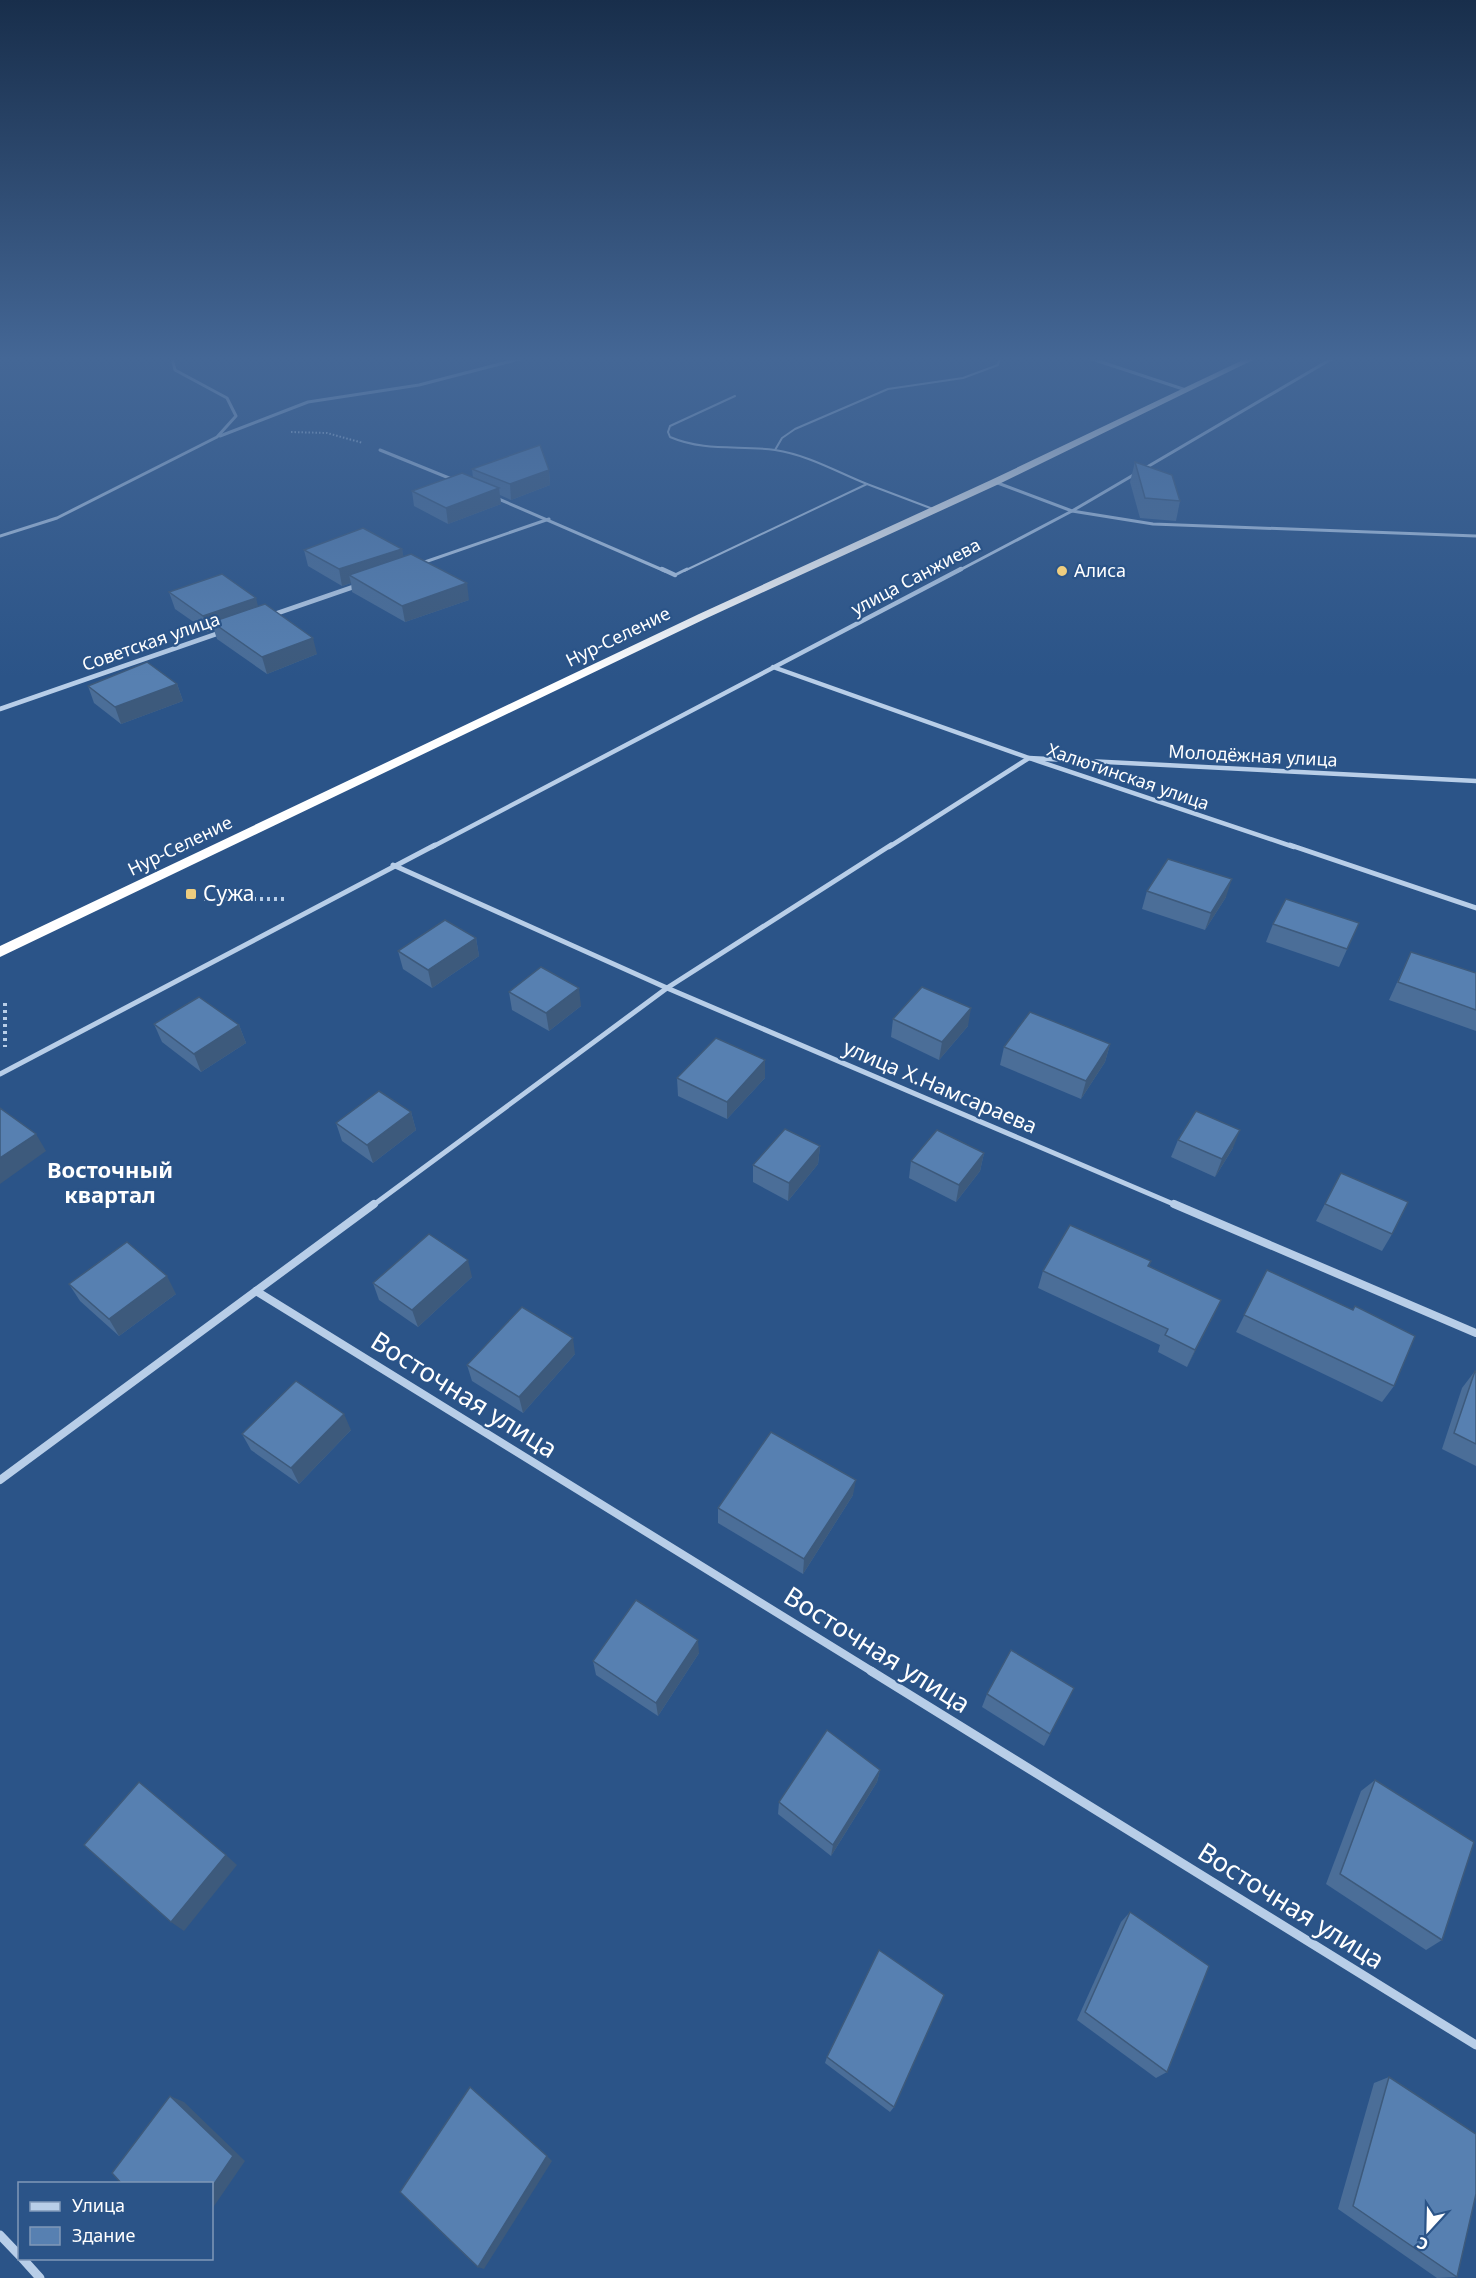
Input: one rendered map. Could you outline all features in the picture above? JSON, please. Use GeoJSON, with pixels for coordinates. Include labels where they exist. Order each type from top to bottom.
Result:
{"type":"FeatureCollection","features":[{"type":"Feature","properties":{"kind":"highway","name":"Нур-Селение"},"geometry":{"type":"LineString","coordinates":[[0,952],[703,616],[1032,464]]}},
{"type":"Feature","properties":{"kind":"street"},"geometry":{"type":"LineString","coordinates":[[0,536],[57,518],[163,464]]}},
{"type":"Feature","properties":{"kind":"street"},"geometry":{"type":"LineString","coordinates":[[416,464],[465,484]]}},
{"type":"Feature","properties":{"kind":"street","name":"улица Санжиева"},"geometry":{"type":"LineString","coordinates":[[3,1072],[393,865],[1072,511],[1152,464]]}},
{"type":"Feature","properties":{"kind":"street"},"geometry":{"type":"LineString","coordinates":[[995,482],[1072,511],[1153,524],[1476,536]]}},
{"type":"Feature","properties":{"kind":"street"},"geometry":{"type":"LineString","coordinates":[[486,493],[675,575]]}},
{"type":"Feature","properties":{"kind":"street"},"geometry":{"type":"LineString","coordinates":[[415,566],[549,519]]}},
{"type":"Feature","properties":{"kind":"street"},"geometry":{"type":"LineString","coordinates":[[269,616],[370,581]]}},
{"type":"Feature","properties":{"kind":"street","name":"Советская улица"},"geometry":{"type":"LineString","coordinates":[[0,709],[224,632]]}},
{"type":"Feature","properties":{"kind":"street","name":"Халютинская улица"},"geometry":{"type":"LineString","coordinates":[[773,667],[1029,758],[1476,908]]}},
{"type":"Feature","properties":{"kind":"street"},"geometry":{"type":"LineString","coordinates":[[0,1480],[667,988],[1029,758]]}},
{"type":"Feature","properties":{"kind":"street","name":"Молодёжная улица"},"geometry":{"type":"LineString","coordinates":[[1029,758],[1476,781]]}},
{"type":"Feature","properties":{"kind":"street","name":"улица Х.Намсараева"},"geometry":{"type":"LineString","coordinates":[[393,865],[667,988],[1476,1333]]}},
{"type":"Feature","properties":{"kind":"street","name":"Восточная улица"},"geometry":{"type":"LineString","coordinates":[[256,1291],[1476,2045]]}},
{"type":"Feature","properties":{"kind":"street"},"geometry":{"type":"LineString","coordinates":[[0,2235],[18,2254]]}},
{"type":"Feature","properties":{"kind":"street"},"geometry":{"type":"LineString","coordinates":[[24,2260],[40,2278]]}},
{"type":"Feature","properties":{"kind":"lane"},"geometry":{"type":"LineString","coordinates":[[817,464],[933,509]]}},
{"type":"Feature","properties":{"kind":"lane"},"geometry":{"type":"LineString","coordinates":[[675,575],[867,484]]}},
{"type":"Feature","properties":{"kind":"path"},"geometry":{"type":"LineString","coordinates":[[204,899],[330,899]]}},
{"type":"Feature","properties":{"kind":"path"},"geometry":{"type":"LineString","coordinates":[[3,1072],[5,1003]]}},
{"type":"Feature","properties":{"kind":"building"},"geometry":{"type":"Polygon","coordinates":[[[485,464],[547,464],[549,470],[510,484],[472,469],[485,464]]]}},
{"type":"Feature","properties":{"kind":"building"},"geometry":{"type":"Polygon","coordinates":[[[1136,464],[1172,475],[1180,501],[1145,498],[1136,464]]]}},
{"type":"Feature","properties":{"kind":"building"},"geometry":{"type":"Polygon","coordinates":[[[462,473],[499,488],[446,508],[412,491],[462,473]]]}},
{"type":"Feature","properties":{"kind":"building"},"geometry":{"type":"Polygon","coordinates":[[[363,528],[402,549],[339,569],[304,550],[363,528]]]}},
{"type":"Feature","properties":{"kind":"building"},"geometry":{"type":"Polygon","coordinates":[[[411,554],[467,583],[402,606],[349,575],[411,554]]]}},
{"type":"Feature","properties":{"kind":"building"},"geometry":{"type":"Polygon","coordinates":[[[222,574],[256,598],[203,616],[169,592],[222,574]]]}},
{"type":"Feature","properties":{"kind":"building"},"geometry":{"type":"Polygon","coordinates":[[[265,604],[313,638],[262,657],[212,622],[265,604]]]}},
{"type":"Feature","properties":{"kind":"building"},"geometry":{"type":"Polygon","coordinates":[[[147,662],[177,684],[115,707],[88,686],[147,662]]]}},
{"type":"Feature","properties":{"kind":"building"},"geometry":{"type":"Polygon","coordinates":[[[1168,859],[1232,879],[1211,913],[1147,891],[1168,859]]]}},
{"type":"Feature","properties":{"kind":"building"},"geometry":{"type":"Polygon","coordinates":[[[1286,899],[1359,923],[1347,949],[1273,924],[1286,899]]]}},
{"type":"Feature","properties":{"kind":"building"},"geometry":{"type":"Polygon","coordinates":[[[445,920],[476,938],[428,970],[398,951],[445,920]]]}},
{"type":"Feature","properties":{"kind":"building"},"geometry":{"type":"Polygon","coordinates":[[[1411,952],[1476,973],[1476,1010],[1398,982],[1411,952]]]}},
{"type":"Feature","properties":{"kind":"building"},"geometry":{"type":"Polygon","coordinates":[[[541,967],[579,988],[546,1013],[509,992],[541,967]]]}},
{"type":"Feature","properties":{"kind":"building"},"geometry":{"type":"Polygon","coordinates":[[[922,987],[971,1008],[942,1042],[893,1019],[922,987]]]}},
{"type":"Feature","properties":{"kind":"building"},"geometry":{"type":"Polygon","coordinates":[[[199,997],[239,1025],[194,1054],[154,1024],[199,997]]]}},
{"type":"Feature","properties":{"kind":"building"},"geometry":{"type":"Polygon","coordinates":[[[1030,1012],[1110,1044],[1086,1081],[1004,1047],[1030,1012]]]}},
{"type":"Feature","properties":{"kind":"building"},"geometry":{"type":"Polygon","coordinates":[[[716,1038],[765,1060],[727,1102],[677,1078],[716,1038]]]}},
{"type":"Feature","properties":{"kind":"building"},"geometry":{"type":"Polygon","coordinates":[[[379,1091],[411,1112],[367,1145],[336,1123],[379,1091]]]}},
{"type":"Feature","properties":{"kind":"building"},"geometry":{"type":"Polygon","coordinates":[[[0,1108],[36,1134],[0,1158],[0,1108]]]}},
{"type":"Feature","properties":{"kind":"building"},"geometry":{"type":"Polygon","coordinates":[[[1196,1111],[1240,1130],[1222,1159],[1178,1140],[1196,1111]]]}},
{"type":"Feature","properties":{"kind":"building"},"geometry":{"type":"Polygon","coordinates":[[[785,1129],[820,1146],[789,1183],[753,1165],[785,1129]]]}},
{"type":"Feature","properties":{"kind":"building"},"geometry":{"type":"Polygon","coordinates":[[[937,1130],[984,1153],[959,1185],[911,1161],[937,1130]]]}},
{"type":"Feature","properties":{"kind":"building"},"geometry":{"type":"Polygon","coordinates":[[[1341,1173],[1408,1202],[1392,1234],[1325,1204],[1341,1173]]]}},
{"type":"Feature","properties":{"kind":"building"},"geometry":{"type":"Polygon","coordinates":[[[1070,1225],[1151,1261],[1148,1266],[1221,1300],[1195,1350],[1165,1335],[1168,1329],[1043,1271],[1070,1225]]]}},
{"type":"Feature","properties":{"kind":"building"},"geometry":{"type":"Polygon","coordinates":[[[429,1234],[468,1260],[412,1310],[373,1283],[429,1234]]]}},
{"type":"Feature","properties":{"kind":"building"},"geometry":{"type":"Polygon","coordinates":[[[127,1242],[167,1276],[109,1319],[69,1284],[127,1242]]]}},
{"type":"Feature","properties":{"kind":"building"},"geometry":{"type":"Polygon","coordinates":[[[1267,1270],[1353,1310],[1355,1306],[1415,1336],[1394,1386],[1244,1315],[1267,1270]]]}},
{"type":"Feature","properties":{"kind":"building"},"geometry":{"type":"Polygon","coordinates":[[[522,1307],[573,1338],[519,1397],[467,1365],[522,1307]]]}},
{"type":"Feature","properties":{"kind":"building"},"geometry":{"type":"Polygon","coordinates":[[[1476,1372],[1476,1444],[1454,1433],[1476,1372]]]}},
{"type":"Feature","properties":{"kind":"building"},"geometry":{"type":"Polygon","coordinates":[[[296,1381],[344,1414],[291,1468],[242,1434],[296,1381]]]}},
{"type":"Feature","properties":{"kind":"building"},"geometry":{"type":"Polygon","coordinates":[[[771,1432],[856,1480],[804,1559],[718,1508],[771,1432]]]}},
{"type":"Feature","properties":{"kind":"building"},"geometry":{"type":"Polygon","coordinates":[[[636,1600],[698,1640],[656,1703],[593,1661],[636,1600]]]}},
{"type":"Feature","properties":{"kind":"building"},"geometry":{"type":"Polygon","coordinates":[[[1011,1650],[1074,1688],[1050,1734],[987,1694],[1011,1650]]]}},
{"type":"Feature","properties":{"kind":"building"},"geometry":{"type":"Polygon","coordinates":[[[827,1730],[880,1770],[833,1845],[779,1802],[827,1730]]]}},
{"type":"Feature","properties":{"kind":"building"},"geometry":{"type":"Polygon","coordinates":[[[1375,1780],[1474,1842],[1442,1940],[1340,1874],[1375,1780]]]}},
{"type":"Feature","properties":{"kind":"building"},"geometry":{"type":"Polygon","coordinates":[[[139,1782],[226,1855],[171,1922],[84,1845],[139,1782]]]}},
{"type":"Feature","properties":{"kind":"building"},"geometry":{"type":"Polygon","coordinates":[[[1130,1912],[1209,1966],[1167,2072],[1085,2012],[1130,1912]]]}},
{"type":"Feature","properties":{"kind":"building"},"geometry":{"type":"Polygon","coordinates":[[[879,1950],[944,1995],[894,2107],[827,2057],[879,1950]]]}},
{"type":"Feature","properties":{"kind":"building"},"geometry":{"type":"Polygon","coordinates":[[[1389,2077],[1476,2134],[1476,2194],[1457,2277],[1353,2206],[1389,2077]]]}},
{"type":"Feature","properties":{"kind":"building"},"geometry":{"type":"Polygon","coordinates":[[[470,2087],[547,2156],[478,2267],[400,2192],[470,2087]]]}},
{"type":"Feature","properties":{"kind":"building"},"geometry":{"type":"Polygon","coordinates":[[[170,2096],[233,2156],[213,2186],[213,2182],[120,2182],[112,2173],[170,2096]]]}},
{"type":"Feature","properties":{"kind":"place","name":"Алиса"},"geometry":{"type":"Point","coordinates":[1062,571]}},
{"type":"Feature","properties":{"kind":"place","name":"Сужа"},"geometry":{"type":"Point","coordinates":[191,894]}},
{"type":"Feature","properties":{"kind":"district","name":"Восточный квартал"},"geometry":{"type":"Point","coordinates":[110,1182]}}]}
